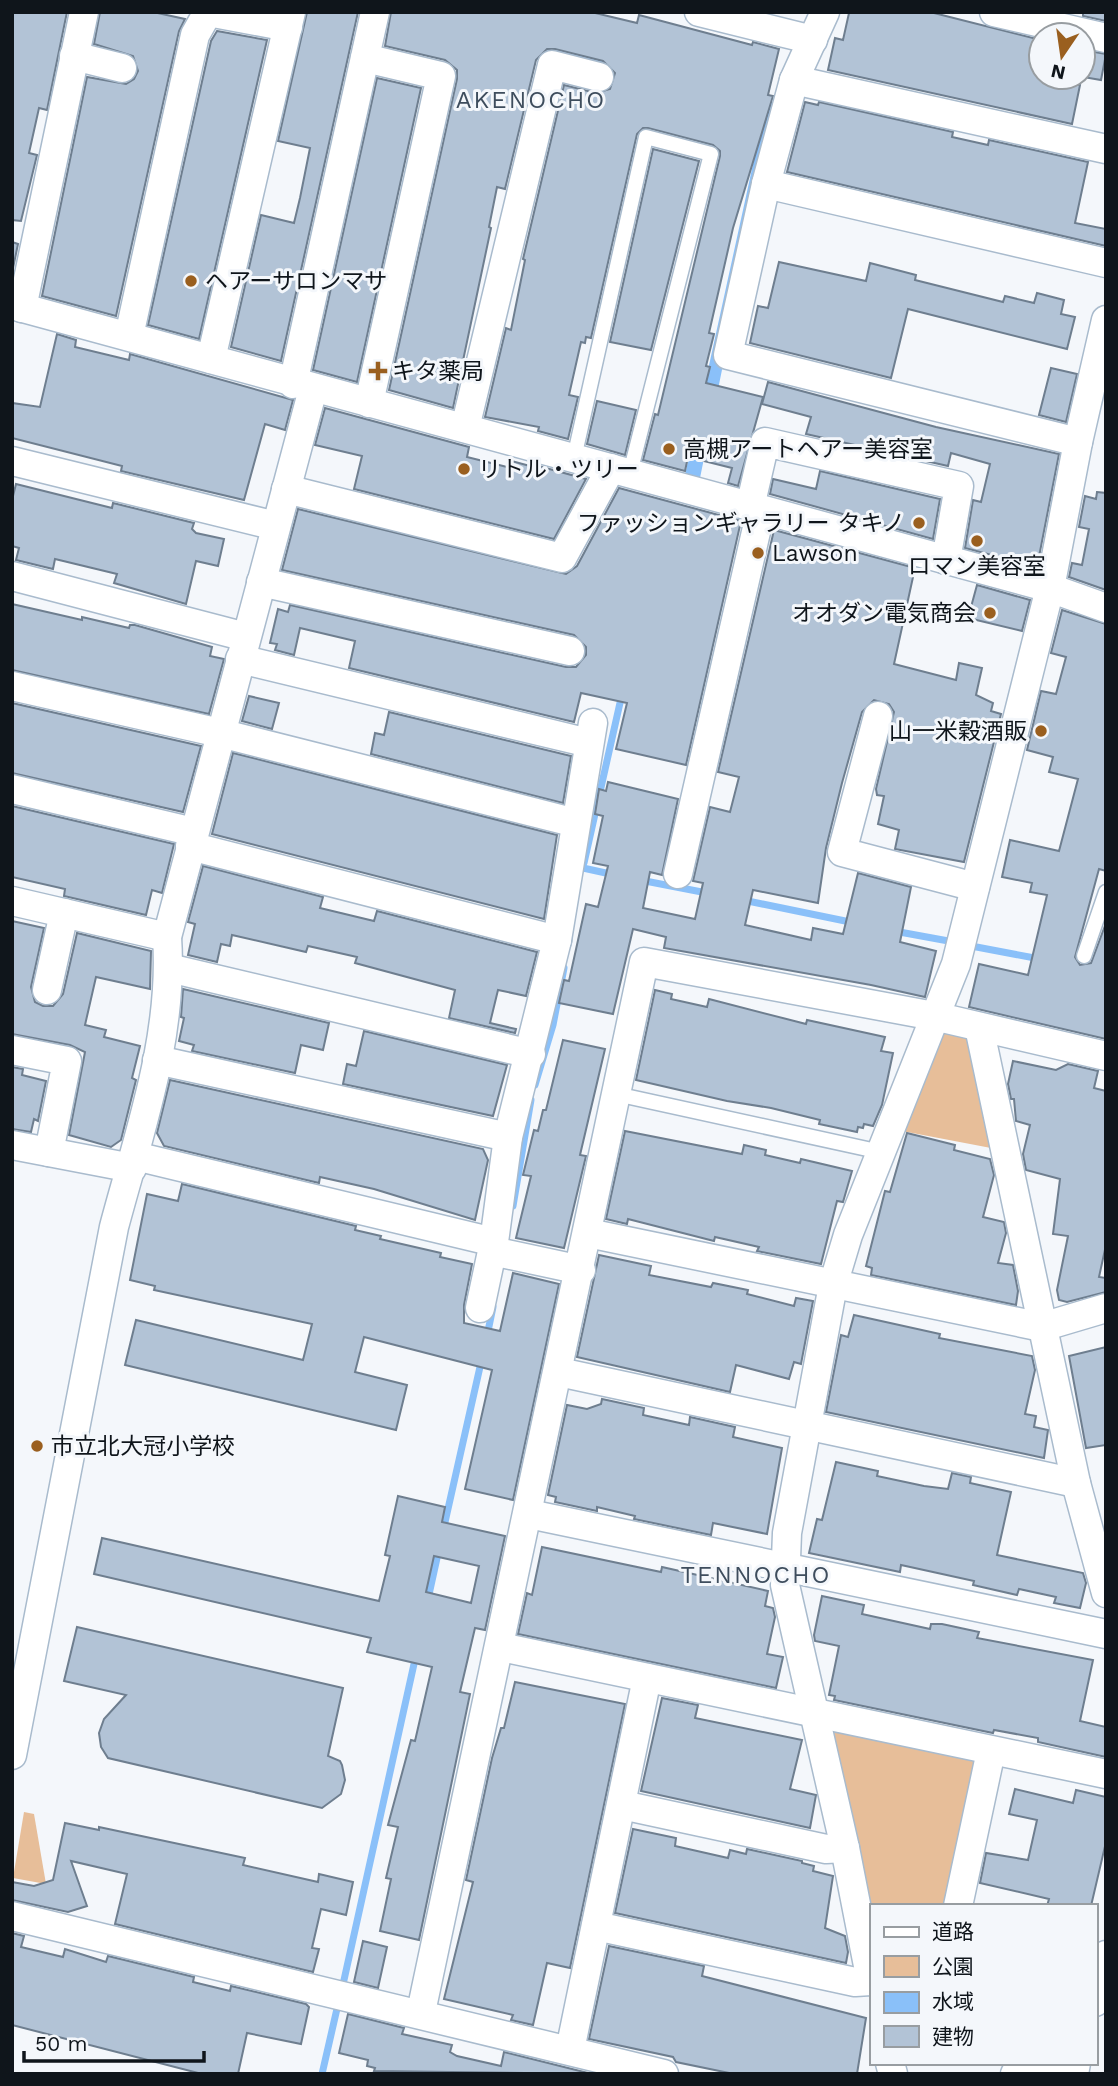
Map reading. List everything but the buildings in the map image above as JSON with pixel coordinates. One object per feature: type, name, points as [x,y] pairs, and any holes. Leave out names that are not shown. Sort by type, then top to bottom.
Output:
[{"type":"street","points":[[83,12],[17,307],[1050,588],[1106,608]]},
{"type":"street","points":[[129,337],[195,35],[208,12],[289,20],[211,359]]},
{"type":"street","points":[[12,1755],[114,1227],[134,1162],[157,1060],[169,968],[167,937],[286,489],[303,386],[375,12]]},
{"type":"street","points":[[699,12],[813,40]]},
{"type":"street","points":[[825,12],[793,80],[766,184],[728,355],[1078,442]]},
{"type":"street","points":[[994,12],[1039,17],[1106,38]]},
{"type":"street","points":[[74,56],[122,68]]},
{"type":"street","points":[[365,58],[441,76],[369,403]]},
{"type":"street","points":[[465,428],[552,65],[599,77]]},
{"type":"street","points":[[793,80],[1106,149]]},
{"type":"street","points":[[766,184],[1106,263]]},
{"type":"street","points":[[596,1926],[855,1982],[870,1969],[785,1585],[787,1533],[833,1285],[848,1235],[956,964],[1050,588],[1078,442],[1104,338]]},
{"type":"street","points":[[678,874],[755,508],[765,442],[959,486],[946,560]]},
{"type":"street","points":[[12,461],[276,526]]},
{"type":"street","points":[[286,489],[562,558],[620,471]]},
{"type":"street","points":[[12,576],[243,648],[591,733],[557,940],[531,1054],[508,1137],[493,1246],[480,1308]]},
{"type":"street","points":[[261,582],[570,651]]},
{"type":"street","points":[[12,686],[220,733],[576,823]]},
{"type":"street","points":[[878,716],[842,852],[975,887]]},
{"type":"street","points":[[12,789],[557,940]]},
{"type":"street","points":[[12,901],[167,937]]},
{"type":"street","points":[[47,990],[64,914]]},
{"type":"street","points":[[421,2012],[501,1647],[644,962],[934,1016],[1106,1056]]},
{"type":"street","points":[[169,968],[531,1054]]},
{"type":"street","points":[[979,1027],[1076,1483],[1106,1593]]},
{"type":"street","points":[[12,1050],[67,1061],[48,1152]]},
{"type":"street","points":[[157,1060],[508,1137]]},
{"type":"street","points":[[12,1145],[134,1162],[493,1246],[581,1270]]},
{"type":"street","points":[[588,1233],[1042,1327],[1106,1308]]},
{"type":"street","points":[[559,1372],[1076,1483]]},
{"type":"street","points":[[529,1514],[1106,1634]]},
{"type":"street","points":[[501,1647],[1106,1774]]},
{"type":"street","points":[[570,2050],[647,1678]]},
{"type":"street","points":[[958,1904],[991,1751]]},
{"type":"street","points":[[622,1805],[827,1849],[845,1848]]},
{"type":"street","points":[[12,1916],[421,2012],[664,2074]]},
{"type":"street","points":[[1097,1993],[1106,1955]]},
{"type":"street","points":[[1014,2074],[1067,2066]]},
{"type":"lane","points":[[574,458],[646,137],[710,154],[620,471]]},
{"type":"lane","points":[[1084,956],[1106,892]]},
{"type":"lane","points":[[616,1094],[881,1152]]},
{"type":"green space","points":[[947,1029],[961,1032],[968,1041],[991,1148],[902,1131],[938,1034]]},
{"type":"green space","points":[[836,1724],[975,1754],[981,1764],[949,1904],[870,1905],[830,1731]]},
{"type":"green space","points":[[24,1812],[34,1814],[46,1884],[13,1878]]},
{"type":"water","points":[[464,28],[638,64],[776,104],[700,478],[685,475],[764,114],[695,91]]},
{"type":"waterway","points":[[584,863],[622,694]]},
{"type":"waterway","points":[[583,868],[615,875]]},
{"type":"waterway","points":[[640,880],[707,893]]},
{"type":"waterway","points":[[743,900],[855,923]]},
{"type":"waterway","points":[[894,931],[954,942]]},
{"type":"waterway","points":[[966,945],[1040,959]]},
{"type":"waterway","points":[[535,1085],[553,1025],[564,968]]},
{"type":"waterway","points":[[513,1206],[531,1100]]},
{"type":"waterway","points":[[487,1336],[493,1307]]},
{"type":"waterway","points":[[443,1531],[482,1358]]},
{"type":"waterway","points":[[428,1599],[439,1549]]},
{"type":"waterway","points":[[342,1989],[416,1655]]},
{"type":"waterway","points":[[322,2074],[339,2000]]},
{"type":"place","name":"ヘアーサロンマサ","points":[[191,281]]},
{"type":"place","name":"キタ薬局","points":[[378,371]]},
{"type":"place","name":"高槻アートヘアー美容室","points":[[669,449]]},
{"type":"place","name":"リトル・ツリー","points":[[464,469]]},
{"type":"place","name":"ファッションギャラリー タキノ","points":[[919,523]]},
{"type":"place","name":"ロマン美容室","points":[[977,541]]},
{"type":"place","name":"Lawson","points":[[758,553]]},
{"type":"place","name":"オオダン電気商会","points":[[990,613]]},
{"type":"place","name":"山一米穀酒販","points":[[1041,731]]},
{"type":"place","name":"市立北大冠小学校","points":[[37,1446]]},
{"type":"district","name":"AKENOCHO","points":[[531,100]]},
{"type":"district","name":"TENNOCHO","points":[[756,1575]]}]
